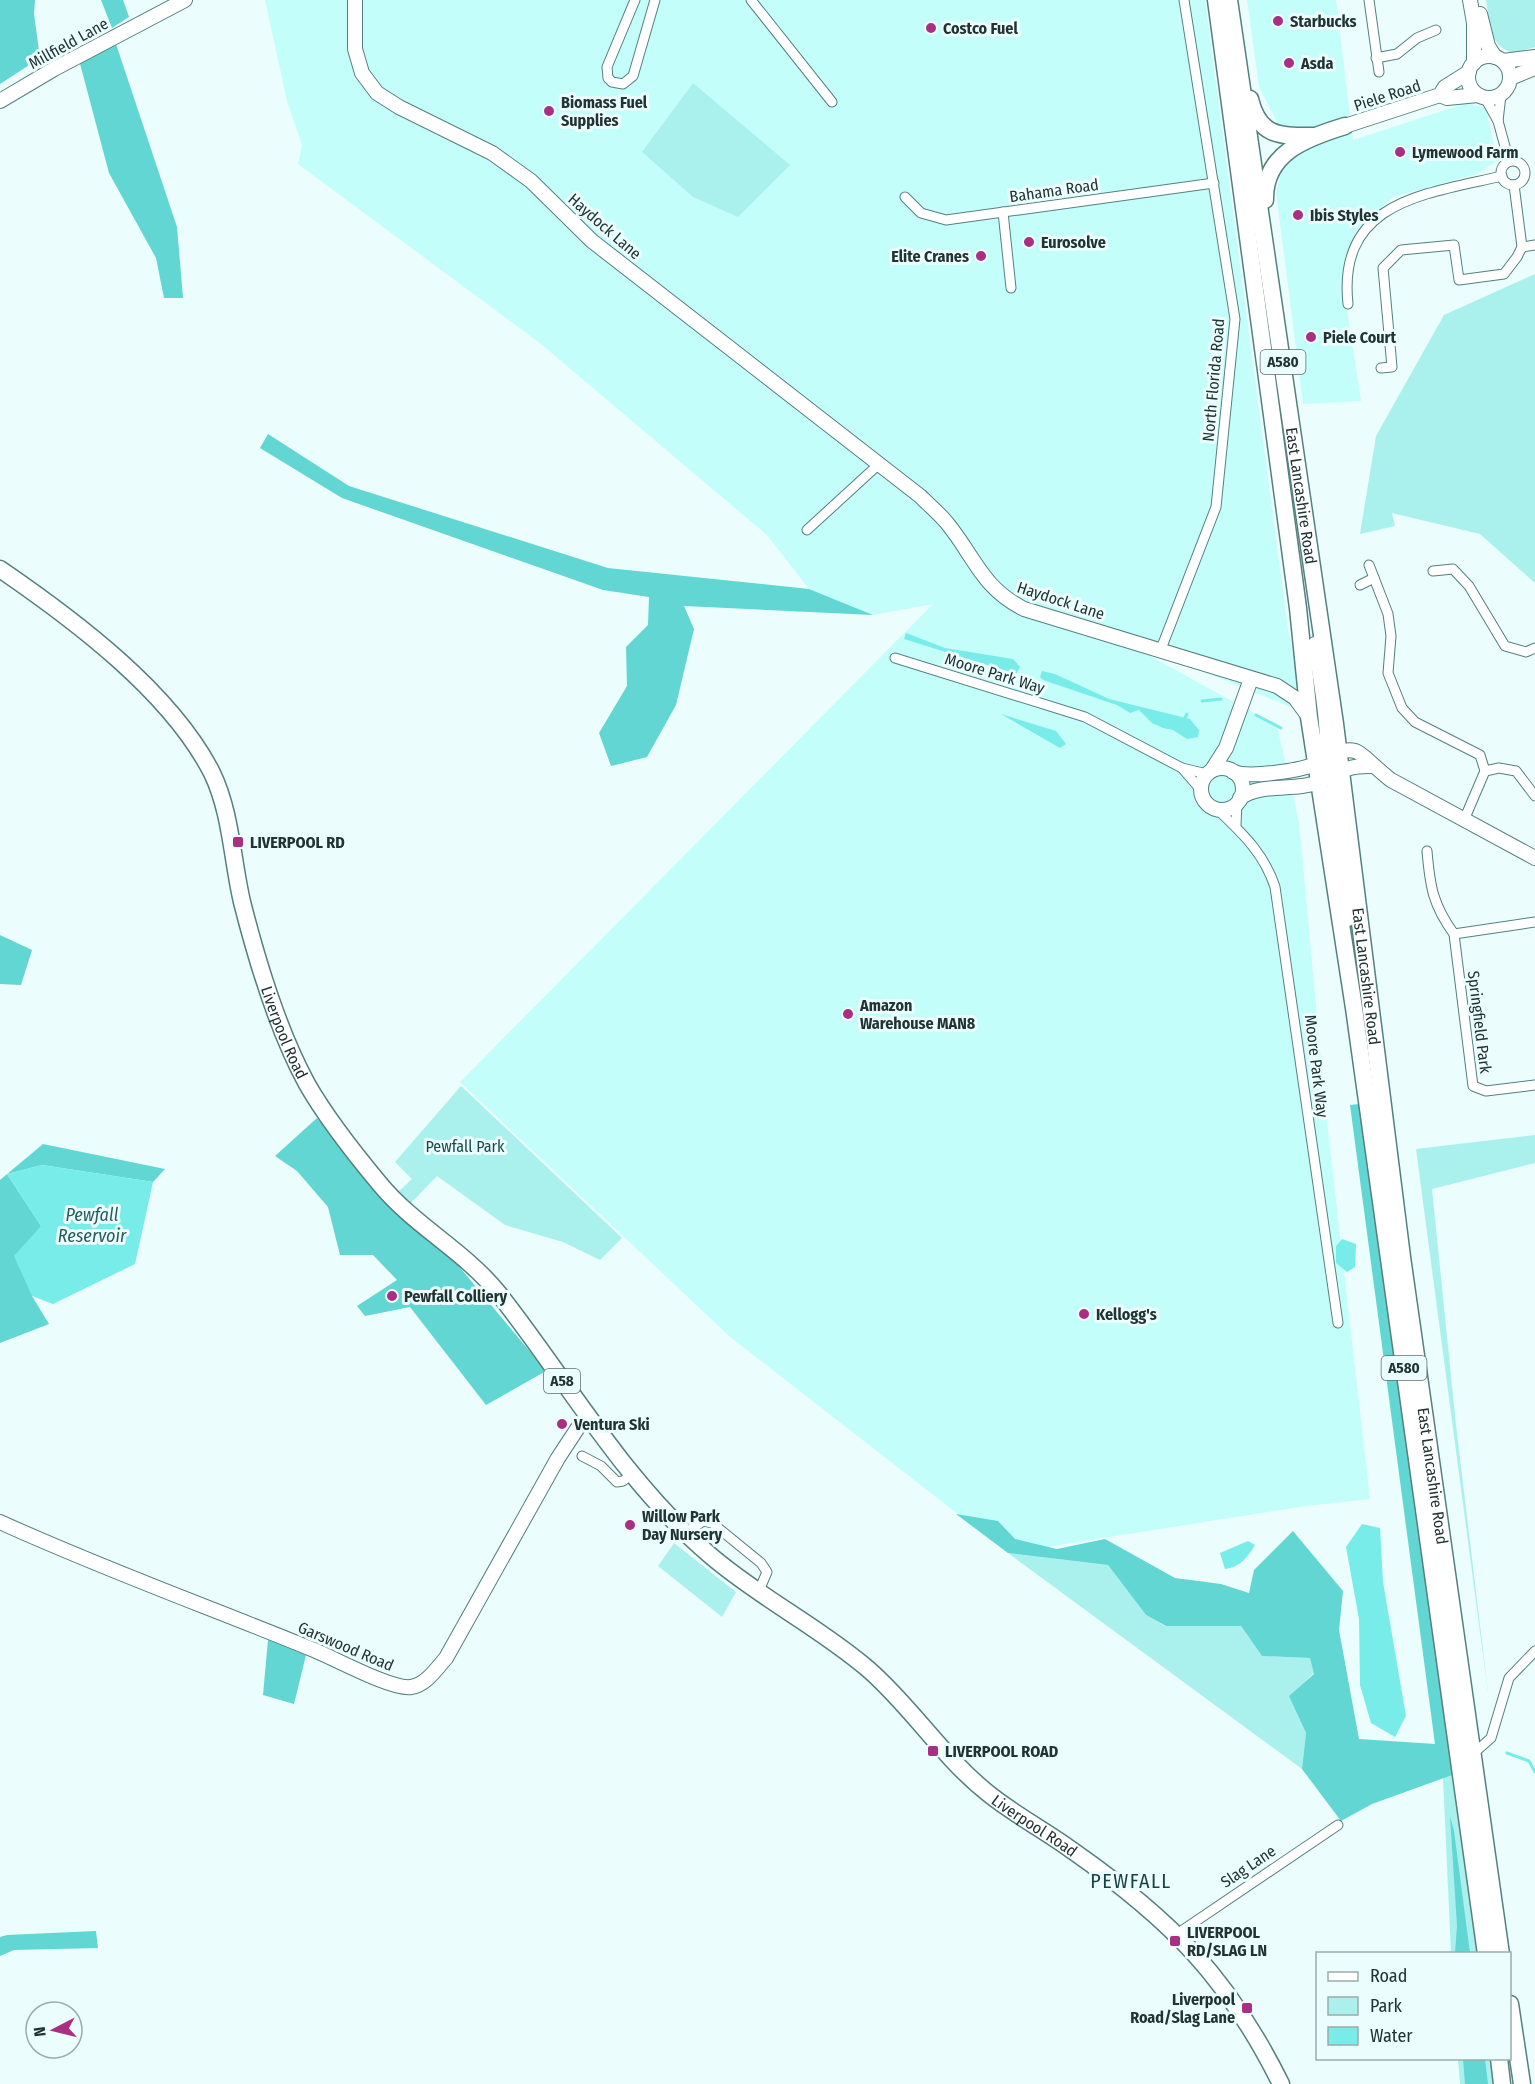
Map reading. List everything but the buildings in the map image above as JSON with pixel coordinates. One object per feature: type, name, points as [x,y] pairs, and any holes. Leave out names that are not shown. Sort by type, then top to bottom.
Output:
[{"type":"highway","name":"East Lancashire Road","points":[[1216,0],[1305,670],[1309,717],[1328,758],[1337,771],[1471,1761],[1486,1952]]},
{"type":"highway","name":"East Lancashire Road","points":[[1230,6],[1309,542],[1328,758],[1318,782],[1502,1952]]},
{"type":"highway","points":[[1230,6],[1253,111],[1267,129],[1281,137],[1313,136]]},
{"type":"highway","points":[[1266,243],[1265,191],[1269,173],[1276,161],[1288,150],[1313,136],[1345,126]]},
{"type":"highway","name":"Liverpool Road","points":[[0,569],[58,609],[114,656],[150,691],[196,747],[218,788],[249,926],[287,1038],[309,1087],[381,1186],[414,1218],[467,1261],[498,1293],[588,1418],[632,1474],[686,1533],[758,1593],[865,1667],[975,1783],[1090,1863],[1177,1934],[1201,1959],[1235,2002],[1281,2084]]},
{"type":"highway","points":[[1511,2016],[1522,2084]]},
{"type":"highway","points":[[1499,2060],[1502,2084]]},
{"type":"street","name":"Millfield Lane","points":[[0,101],[54,69],[185,0]]},
{"type":"street","name":"Haydock Lane","points":[[355,0],[355,49],[362,73],[376,93],[399,107],[492,153],[531,181],[592,241],[920,496],[946,522],[989,585],[1005,599],[1024,609],[1276,686],[1295,698],[1309,717]]},
{"type":"street","points":[[635,0],[607,67],[608,78],[617,84],[623,84],[633,76],[655,0]]},
{"type":"street","points":[[751,0],[832,102]]},
{"type":"street","name":"North Florida Road","points":[[1161,649],[1216,507],[1236,319],[1184,0]]},
{"type":"street","points":[[1369,0],[1379,72]]},
{"type":"street","points":[[1470,0],[1474,23],[1469,84],[1498,121],[1509,161]]},
{"type":"street","points":[[1476,0],[1488,46],[1510,78],[1508,88],[1501,95],[1498,121]]},
{"type":"street","points":[[1376,58],[1397,54],[1417,38],[1436,30]]},
{"type":"street","points":[[1471,67],[1484,57],[1499,59],[1535,57]]},
{"type":"street","name":"Piele Road","points":[[1345,126],[1440,94],[1471,67]]},
{"type":"street","points":[[1510,78],[1535,68]]},
{"type":"street","name":"Piele Road","points":[[1440,94],[1448,98],[1481,97]]},
{"type":"street","points":[[1481,97],[1501,95]]},
{"type":"street","points":[[1509,161],[1520,162],[1530,171],[1514,185]]},
{"type":"street","points":[[1509,161],[1502,169],[1502,176],[1508,183],[1514,185]]},
{"type":"street","points":[[1348,304],[1348,266],[1361,236],[1378,215],[1405,200],[1502,176]]},
{"type":"street","name":"Bahama Road","points":[[905,197],[921,213],[946,220],[1215,183]]},
{"type":"street","points":[[1381,368],[1392,367],[1383,268],[1391,257],[1401,250],[1454,245],[1459,280],[1504,274],[1522,247],[1514,185]]},
{"type":"street","points":[[1003,212],[1011,288]]},
{"type":"street","points":[[1522,247],[1535,245]]},
{"type":"street","points":[[807,530],[879,464]]},
{"type":"street","points":[[1369,565],[1390,626],[1388,673],[1402,708],[1414,722],[1480,755],[1485,771],[1464,820]]},
{"type":"street","points":[[1433,571],[1453,569],[1469,586],[1506,646],[1526,652],[1535,648]]},
{"type":"street","points":[[1359,585],[1374,578]]},
{"type":"street","name":"Moore Park Way","points":[[895,658],[1085,717],[1182,768],[1210,772]]},
{"type":"street","points":[[1276,686],[1294,684],[1305,670]]},
{"type":"street","points":[[1251,679],[1226,748],[1201,790],[1204,800],[1216,809],[1228,809],[1254,791],[1318,782],[1337,771],[1358,765],[1372,766]]},
{"type":"street","points":[[1226,748],[1231,770],[1241,781],[1236,825]]},
{"type":"street","points":[[1210,772],[1231,770],[1252,774],[1328,758],[1354,750],[1365,756],[1372,766],[1464,820],[1535,858]]},
{"type":"street","name":"Moore Park Way","points":[[1182,768],[1201,790]]},
{"type":"street","points":[[1485,771],[1499,768],[1516,771],[1535,796]]},
{"type":"street","points":[[1337,771],[1336,826],[1350,933],[1346,953]]},
{"type":"street","name":"Moore Park Way","points":[[1216,809],[1236,825],[1265,862],[1275,887],[1338,1323]]},
{"type":"street","name":"Springfield Park","points":[[1426,851],[1430,890],[1440,915],[1454,934],[1473,1086],[1486,1091],[1535,1085]]},
{"type":"street","points":[[1454,934],[1535,922]]},
{"type":"street","name":"Garswood Road","points":[[0,1522],[76,1557],[309,1648],[392,1684],[412,1687],[428,1678],[446,1658],[558,1458],[581,1423],[588,1418]]},
{"type":"street","points":[[584,1470],[585,1458],[602,1466],[619,1482],[632,1474]]},
{"type":"street","points":[[686,1533],[703,1521],[712,1523],[761,1563],[766,1572],[758,1593]]},
{"type":"street","points":[[1471,1761],[1491,1738],[1509,1678],[1535,1651]]},
{"type":"street","name":"Slag Lane","points":[[1177,1934],[1338,1825]]},
{"type":"shaded area","points":[[0,0],[35,0],[34,14],[40,58],[0,84]]},
{"type":"shaded area","points":[[101,0],[123,0],[129,17],[112,28]]},
{"type":"shaded area","points":[[265,0],[1205,0],[1288,630],[1308,714],[1180,662],[1143,652],[1277,726],[1299,822],[1326,1113],[1370,1499],[1306,1506],[1008,1553],[729,1336],[460,1082],[933,604],[873,615],[809,589],[768,536],[541,344],[298,164],[302,145],[287,101]]},
{"type":"shaded area","points":[[1247,0],[1336,0],[1353,140],[1467,103],[1486,108],[1497,161],[1477,174],[1393,197],[1355,232],[1343,282],[1361,401],[1303,404],[1276,192],[1283,166],[1277,122],[1259,87]]},
{"type":"shaded area","points":[[114,38],[177,227],[183,298],[164,298],[156,258],[109,173],[78,56]]},
{"type":"shaded area","points":[[268,434],[349,486],[608,568],[809,589],[873,615],[684,606],[694,629],[676,705],[647,757],[611,766],[599,733],[627,686],[626,647],[648,625],[649,597],[603,590],[342,498],[260,448]]},
{"type":"shaded area","points":[[0,935],[32,950],[21,985],[0,984]]},
{"type":"shaded area","points":[[1359,1104],[1455,1774],[1372,1804],[1341,1821],[1302,1769],[1306,1733],[1289,1696],[1314,1674],[1310,1658],[1262,1656],[1241,1626],[1166,1626],[1146,1615],[1108,1565],[1008,1553],[956,1514],[998,1521],[1015,1539],[1057,1549],[1105,1539],[1175,1578],[1221,1584],[1249,1593],[1254,1570],[1293,1531],[1343,1591],[1339,1630],[1359,1739],[1435,1744],[1350,1105]]},
{"type":"shaded area","points":[[317,1118],[392,1208],[447,1252],[546,1371],[486,1405],[410,1307],[365,1316],[357,1306],[397,1280],[373,1255],[340,1255],[328,1207],[297,1171],[275,1156]]},
{"type":"shaded area","points":[[43,1144],[165,1169],[153,1182],[42,1165],[7,1174]]},
{"type":"shaded area","points":[[7,1174],[41,1226],[32,1296],[49,1324],[0,1343],[0,1180]]},
{"type":"shaded area","points":[[268,1640],[306,1655],[294,1704],[263,1695]]},
{"type":"shaded area","points":[[1450,1816],[1470,1952],[1455,1952],[1457,1926]]},
{"type":"shaded area","points":[[96,1931],[98,1948],[14,1950],[0,1956],[0,1937],[7,1935]]},
{"type":"shaded area","points":[[1463,2060],[1485,2060],[1488,2084],[1465,2084]]},
{"type":"green space","points":[[1486,0],[1535,0],[1535,47],[1514,53],[1499,45],[1492,32]]},
{"type":"green space","points":[[693,83],[790,165],[738,217],[693,197],[642,152]]},
{"type":"green space","points":[[1535,274],[1535,583],[1480,534],[1392,513],[1395,526],[1360,534],[1376,436],[1444,315]]},
{"type":"green space","name":"Pewfall Park","points":[[461,1086],[622,1238],[600,1260],[563,1242],[505,1225],[437,1176],[410,1204],[398,1192],[412,1179],[395,1162]]},
{"type":"green space","points":[[1535,1135],[1535,1163],[1432,1189],[1456,1425],[1489,1700],[1416,1149]]},
{"type":"green space","points":[[674,1543],[736,1592],[722,1617],[658,1566]]},
{"type":"green space","points":[[1008,1553],[1108,1565],[1146,1615],[1165,1626],[1241,1626],[1262,1656],[1310,1658],[1314,1673],[1290,1696],[1306,1733],[1302,1769]]},
{"type":"green space","points":[[1455,1774],[1478,1952],[1451,1952],[1443,1778]]},
{"type":"green space","points":[[1458,2060],[1492,2060],[1496,2084],[1460,2084]]},
{"type":"water","points":[[906,633],[945,648],[1013,659],[1020,667],[1017,673],[1013,673],[904,639]]},
{"type":"water","points":[[1042,671],[1055,674],[1109,699],[1190,719],[1199,730],[1198,737],[1187,739],[1173,730],[1152,723],[1139,710],[1130,713],[1117,705],[1043,680],[1040,677]]},
{"type":"water","points":[[1001,714],[1056,731],[1066,744],[1060,748]]},
{"type":"water","name":"Pewfall Reservoir","points":[[42,1165],[153,1182],[135,1264],[53,1304],[32,1296],[14,1256],[41,1226],[7,1174]]},
{"type":"water","points":[[1342,1239],[1356,1244],[1355,1267],[1347,1272],[1336,1263],[1336,1246]]},
{"type":"water","points":[[1362,1524],[1380,1528],[1383,1582],[1406,1716],[1395,1737],[1371,1723],[1360,1685],[1359,1619],[1346,1547]]},
{"type":"water","points":[[1248,1541],[1255,1545],[1246,1558],[1239,1564],[1225,1569],[1220,1553]]},
{"type":"waterway","points":[[1202,701],[1221,699]]},
{"type":"waterway","points":[[1185,718],[1187,714]]},
{"type":"waterway","points":[[1256,715],[1281,728]]},
{"type":"waterway","points":[[1507,1753],[1529,1761],[1535,1772]]},
{"type":"place","name":"Starbucks","points":[[1278,21]]},
{"type":"place","name":"Costco Fuel","points":[[931,28]]},
{"type":"place","name":"Asda","points":[[1289,63]]},
{"type":"place","name":"Biomass Fuel Supplies","points":[[549,111]]},
{"type":"place","name":"Lymewood Farm","points":[[1400,152]]},
{"type":"place","name":"Ibis Styles","points":[[1298,215]]},
{"type":"place","name":"Eurosolve","points":[[1029,242]]},
{"type":"place","name":"Elite Cranes","points":[[981,256]]},
{"type":"place","name":"Piele Court","points":[[1311,337]]},
{"type":"place","name":"LIVERPOOL RD","points":[[238,842]]},
{"type":"place","name":"Amazon Warehouse MAN8","points":[[848,1014]]},
{"type":"place","name":"Pewfall Colliery","points":[[392,1296]]},
{"type":"place","name":"Kellogg's","points":[[1084,1314]]},
{"type":"place","name":"Ventura Ski","points":[[562,1424]]},
{"type":"place","name":"Willow Park Day Nursery","points":[[630,1525]]},
{"type":"place","name":"LIVERPOOL ROAD","points":[[933,1751]]},
{"type":"place","name":"LIVERPOOL RD/SLAG LN","points":[[1175,1941]]},
{"type":"place","name":"Liverpool Road/Slag Lane","points":[[1247,2008]]},
{"type":"district","name":"PEWFALL","points":[[1131,1881]]}]
